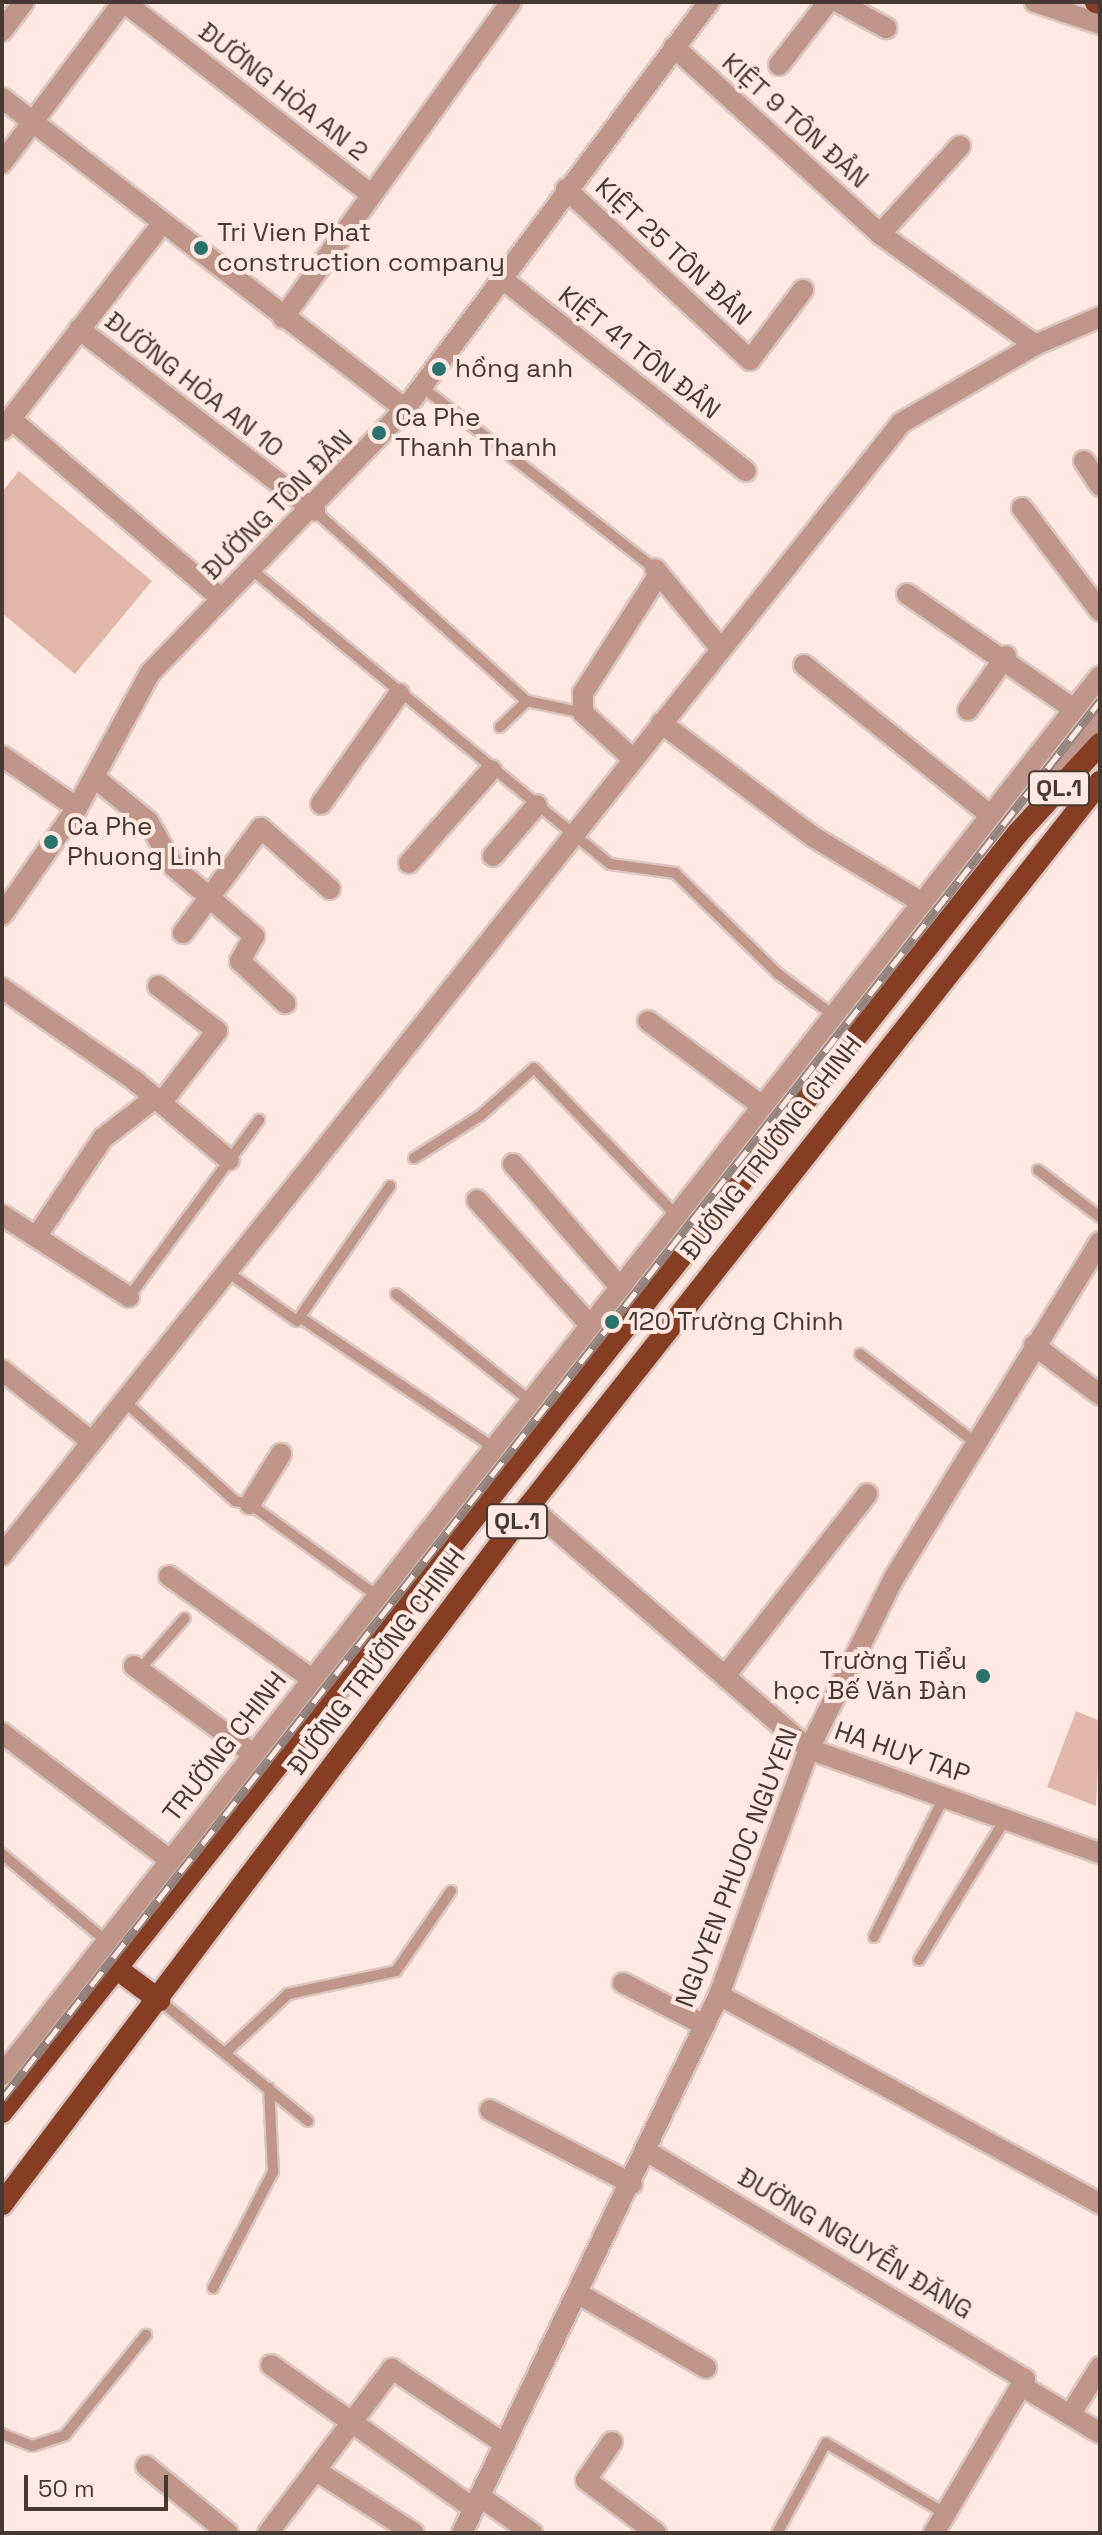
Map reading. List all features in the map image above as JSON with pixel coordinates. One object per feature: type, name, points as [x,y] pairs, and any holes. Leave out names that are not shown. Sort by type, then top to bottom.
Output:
[{"type":"highway","name":"ĐƯỜNG TRƯỜNG CHINH","points":[[2,2112],[1018,833],[1100,744]]},
{"type":"highway","name":"ĐƯỜNG TRƯỜNG CHINH","points":[[2,2204],[529,1506],[1043,846],[1100,782]]},
{"type":"highway","points":[[116,1968],[159,2000]]},
{"type":"street","points":[[2,31],[24,2]]},
{"type":"street","points":[[2,163],[17,110],[124,2]]},
{"type":"street","name":"ĐƯỜNG HÒA AN 2","points":[[124,2],[371,194]]},
{"type":"street","points":[[283,318],[511,2]]},
{"type":"street","name":"ĐƯỜNG TÔN ĐẢN","points":[[2,915],[77,808],[150,673],[315,511],[405,409],[500,277],[709,2]]},
{"type":"street","points":[[779,65],[828,2]]},
{"type":"street","points":[[838,2],[886,28]]},
{"type":"street","points":[[1035,2],[1100,24]]},
{"type":"street","name":"KIỆT 9 TÔN ĐẢN","points":[[674,47],[880,234],[1035,345]]},
{"type":"street","points":[[17,110],[160,226],[405,409]]},
{"type":"street","points":[[880,234],[960,146]]},
{"type":"street","name":"KIỆT 25 TÔN ĐẢN","points":[[566,189],[750,360],[803,290]]},
{"type":"street","points":[[160,226],[6,424],[222,599]]},
{"type":"street","name":"KIỆT 41 TÔN ĐẢN","points":[[500,277],[746,471]]},
{"type":"street","points":[[2,1555],[901,423],[1035,345],[1100,317]]},
{"type":"street","name":"ĐƯỜNG HÒA AN 10","points":[[79,329],[315,511]]},
{"type":"street","points":[[1084,461],[1100,486]]},
{"type":"street","points":[[1022,508],[1100,611]]},
{"type":"street","points":[[633,759],[583,713],[583,693],[657,571],[721,649]]},
{"type":"street","points":[[907,594],[1006,656],[1074,709]]},
{"type":"street","points":[[968,710],[1006,656]]},
{"type":"street","points":[[804,665],[990,815]]},
{"type":"street","name":"ĐƯỜNG TRƯỜNG CHINH","points":[[492,1449],[1100,676]]},
{"type":"street","points":[[321,804],[399,694]]},
{"type":"street","points":[[1018,833],[1100,720]]},
{"type":"street","points":[[661,723],[812,836],[921,902]]},
{"type":"street","points":[[2,756],[77,808]]},
{"type":"street","points":[[409,863],[491,770]]},
{"type":"street","points":[[95,778],[148,821],[174,867],[211,894],[254,936],[240,961],[285,1003]]},
{"type":"street","points":[[1043,846],[1100,798]]},
{"type":"street","points":[[493,856],[537,805]]},
{"type":"street","points":[[183,933],[261,828],[330,889]]},
{"type":"street","points":[[36,1237],[103,1138],[158,1100],[217,1031],[158,986]]},
{"type":"street","points":[[2,988],[158,1100],[229,1160]]},
{"type":"street","points":[[648,1021],[762,1106]]},
{"type":"street","points":[[513,1164],[620,1287]]},
{"type":"street","points":[[477,1200],[590,1325]]},
{"type":"street","points":[[2,1215],[129,1297]]},
{"type":"street","name":"NGUYEN PHUOC NGUYEN","points":[[462,2533],[648,2152],[719,1995],[809,1749],[894,1578],[1034,1345],[1100,1242]]},
{"type":"street","points":[[1034,1345],[1100,1395]]},
{"type":"street","points":[[2,1370],[91,1441]]},
{"type":"street","name":"TRƯỜNG CHINH","points":[[2,2075],[492,1449]]},
{"type":"street","points":[[250,1504],[281,1454]]},
{"type":"street","points":[[725,1676],[867,1494]]},
{"type":"street","name":"HA HUY TAP","points":[[529,1506],[809,1749],[945,1795],[1100,1853]]},
{"type":"street","points":[[169,1576],[312,1679]]},
{"type":"street","points":[[137,1668],[253,1754]]},
{"type":"street","points":[[2,1733],[170,1860]]},
{"type":"street","points":[[623,1983],[704,2025]]},
{"type":"street","points":[[719,1995],[1100,2204]]},
{"type":"street","points":[[490,2110],[632,2184]]},
{"type":"street","name":"ĐƯỜNG NGUYỄN ĐĂNG","points":[[648,2152],[1019,2371],[1025,2388],[1100,2433]]},
{"type":"street","points":[[579,2294],[706,2368]]},
{"type":"street","points":[[271,2365],[351,2423],[476,2502],[532,2533]]},
{"type":"street","points":[[1070,2415],[1100,2367]]},
{"type":"street","points":[[268,2533],[392,2369],[505,2444]]},
{"type":"street","points":[[934,2533],[1025,2388]]},
{"type":"street","points":[[612,2442],[586,2480],[643,2529]]},
{"type":"street","points":[[146,2466],[228,2533]]},
{"type":"street","points":[[315,2470],[414,2533]]},
{"type":"lane","points":[[422,387],[657,571]]},
{"type":"lane","points":[[315,511],[527,701],[583,713]]},
{"type":"lane","points":[[252,570],[491,770],[577,830],[610,864],[675,873],[777,973],[833,1015]]},
{"type":"lane","points":[[500,727],[527,701]]},
{"type":"lane","points":[[414,1158],[480,1116],[534,1068],[676,1215]]},
{"type":"lane","points":[[129,1297],[259,1120]]},
{"type":"lane","points":[[1038,1170],[1100,1217]]},
{"type":"lane","points":[[226,1271],[290,1322],[301,1318],[390,1186]]},
{"type":"lane","points":[[396,1294],[529,1400]]},
{"type":"lane","points":[[301,1318],[492,1449]]},
{"type":"lane","points":[[860,1354],[976,1443]]},
{"type":"lane","points":[[123,1400],[235,1501],[250,1504],[377,1596]]},
{"type":"lane","points":[[137,1668],[185,1618]]},
{"type":"lane","points":[[874,1937],[945,1795]]},
{"type":"lane","points":[[919,1960],[1006,1818]]},
{"type":"lane","points":[[2,1854],[106,1941]]},
{"type":"lane","points":[[225,2053],[288,1994],[396,1971],[451,1891]]},
{"type":"lane","points":[[159,2000],[308,2121]]},
{"type":"lane","points":[[213,2288],[273,2172],[269,2088]]},
{"type":"lane","points":[[2,2434],[32,2446],[65,2435],[146,2335]]},
{"type":"lane","points":[[777,2533],[826,2443],[946,2514]]},
{"type":"shaded area","points":[[19,471],[152,581],[75,674],[2,613],[2,492]]},
{"type":"shaded area","points":[[1076,1711],[1100,1721],[1096,1806],[1047,1787]]},
{"type":"railway","points":[[2,2099],[1100,701]]},
{"type":"place","name":"Tri Vien Phat construction company","points":[[201,248]]},
{"type":"place","name":"hồng anh","points":[[439,369]]},
{"type":"place","name":"Ca Phe Thanh Thanh","points":[[379,433]]},
{"type":"place","name":"Ca Phe Phuong Linh","points":[[51,842]]},
{"type":"place","name":"120 Trường Chinh","points":[[612,1322]]},
{"type":"place","name":"Trường Tiểu học Bế Văn Đàn","points":[[983,1676]]}]
